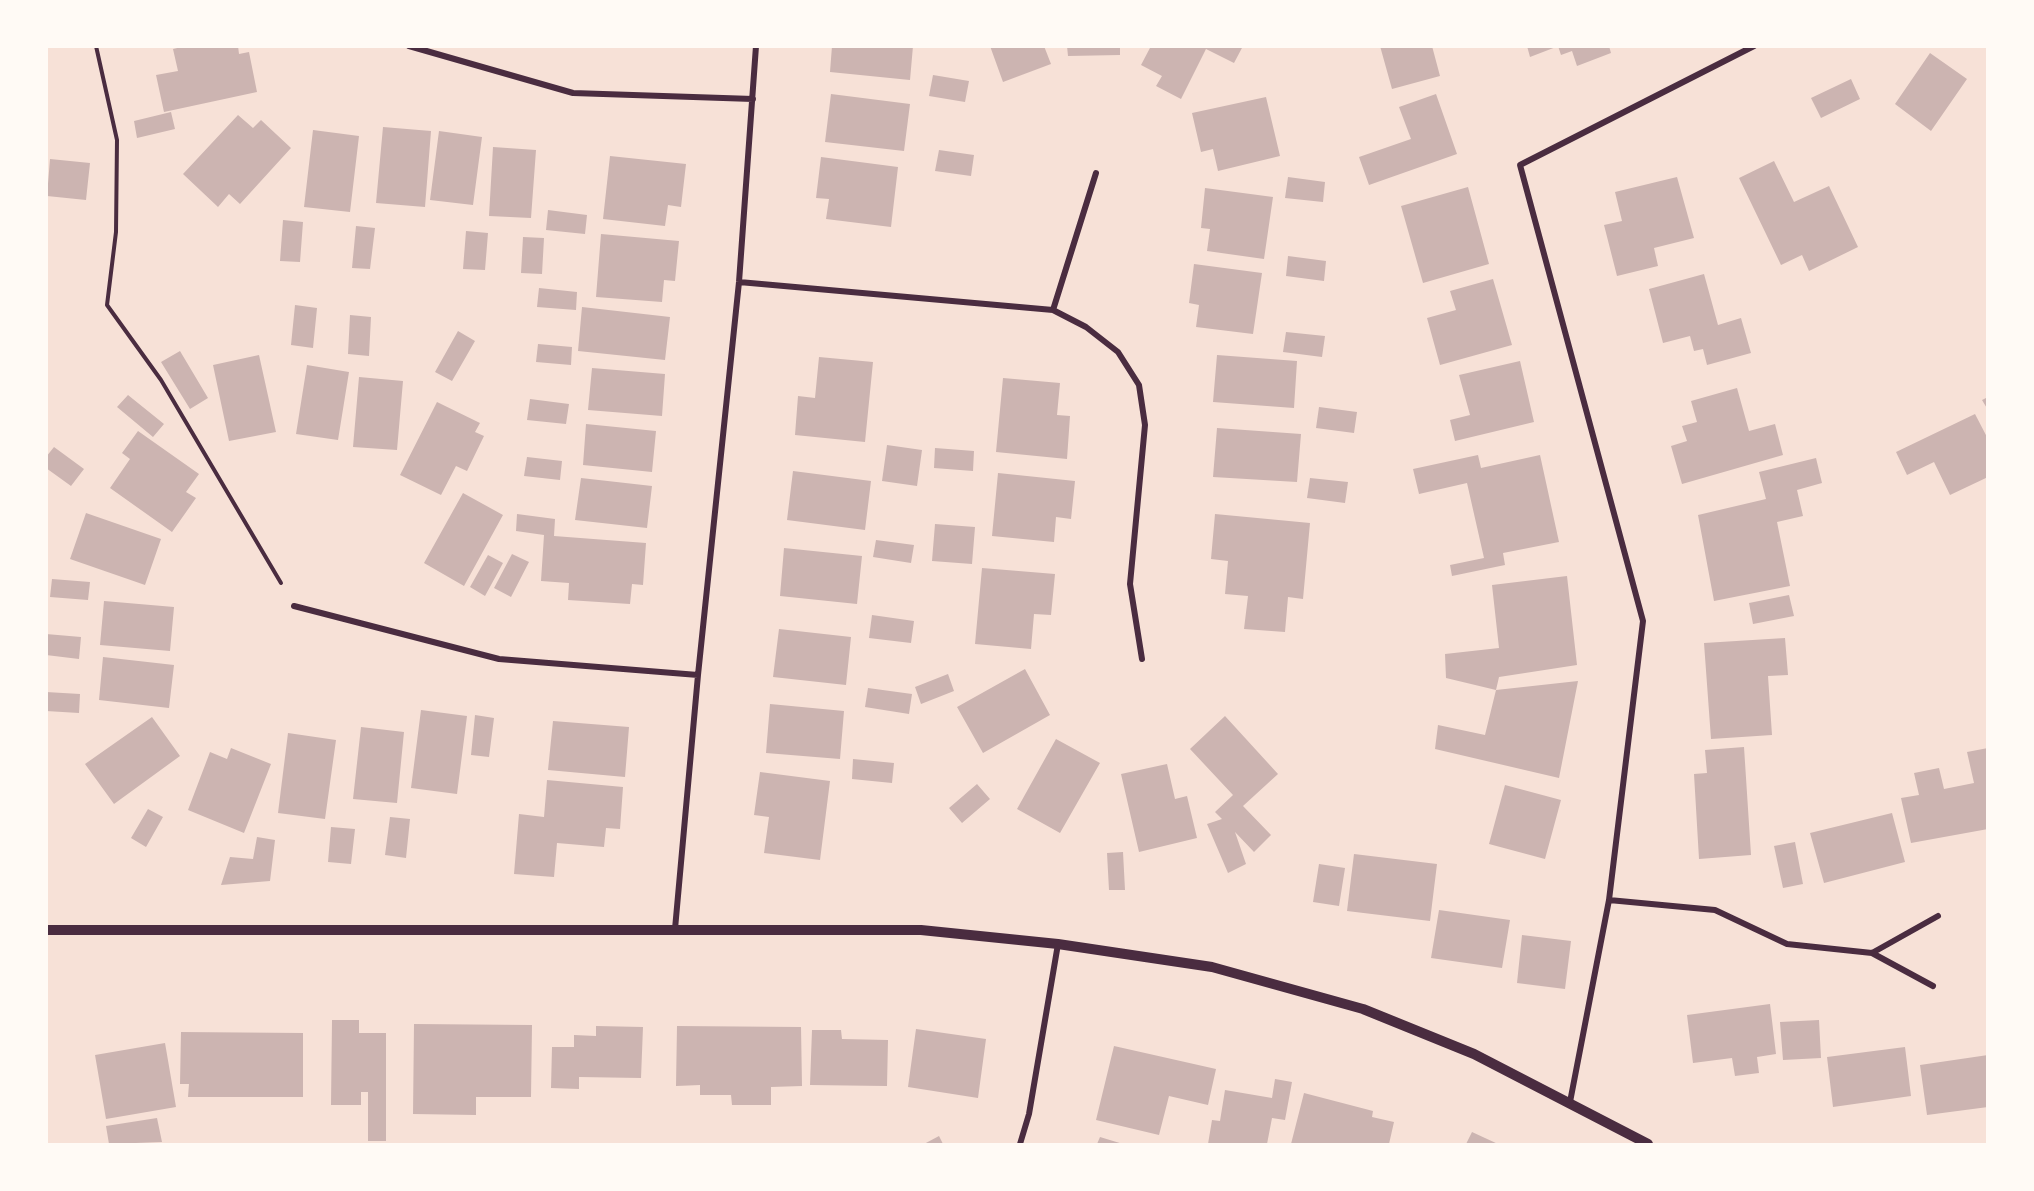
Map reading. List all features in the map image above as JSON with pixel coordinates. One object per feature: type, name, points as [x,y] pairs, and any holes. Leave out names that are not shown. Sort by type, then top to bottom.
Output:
[{"type":"street","points":[[409,46],[573,93],[753,99]]},
{"type":"street","points":[[675,929],[698,675],[739,282],[756,46]]},
{"type":"street","points":[[1570,1102],[1609,900],[1643,621],[1520,165],[1754,46]]},
{"type":"street","points":[[1053,310],[1096,173]]},
{"type":"street","points":[[739,282],[1053,310],[1086,327],[1118,352],[1139,385],[1146,425],[1130,584],[1142,659]]},
{"type":"street","points":[[294,606],[499,658],[698,675]]},
{"type":"street","points":[[1609,900],[1715,910],[1787,944],[1872,953],[1934,986]]},
{"type":"street","points":[[1872,953],[1938,916]]},
{"type":"street","points":[[46,930],[921,930],[1058,944],[1212,967],[1363,1009],[1474,1054],[1648,1144]]},
{"type":"street","points":[[1020,1144],[1029,1113],[1058,944]]},
{"type":"path","points":[[96,46],[117,140],[116,232],[107,305],[161,380],[294,606]]},
{"type":"building","points":[[186,46],[238,46],[239,54],[249,52],[257,92],[164,112],[156,75],[178,71],[173,49]]},
{"type":"building","points":[[832,46],[913,46],[910,80],[830,72]]},
{"type":"building","points":[[990,46],[1044,46],[1051,64],[1003,82]]},
{"type":"building","points":[[1067,46],[1120,46],[1120,55],[1068,56]]},
{"type":"building","points":[[1151,46],[1243,46],[1234,63],[1206,49],[1181,99],[1156,86],[1162,76],[1141,65]]},
{"type":"building","points":[[1380,46],[1432,46],[1440,76],[1392,89]]},
{"type":"building","points":[[1527,46],[1556,46],[1556,47],[1530,57]]},
{"type":"building","points":[[1558,46],[1609,46],[1611,53],[1577,66],[1572,51],[1561,55]]},
{"type":"building","points":[[1930,53],[1967,79],[1931,131],[1895,104]]},
{"type":"building","points":[[933,75],[969,81],[965,102],[929,96]]},
{"type":"building","points":[[1851,79],[1860,99],[1821,118],[1811,98]]},
{"type":"building","points":[[831,94],[910,104],[904,151],[825,142]]},
{"type":"building","points":[[1436,94],[1457,154],[1369,185],[1359,157],[1411,139],[1399,107]]},
{"type":"building","points":[[1266,97],[1280,156],[1218,171],[1213,149],[1201,152],[1192,113]]},
{"type":"building","points":[[171,112],[175,129],[137,138],[134,121]]},
{"type":"building","points":[[238,115],[253,128],[261,120],[291,148],[240,204],[229,194],[218,207],[183,174]]},
{"type":"building","points":[[383,127],[431,131],[425,207],[376,203]]},
{"type":"building","points":[[313,130],[359,136],[350,212],[304,207]]},
{"type":"building","points":[[439,131],[482,137],[473,205],[430,200]]},
{"type":"building","points":[[493,147],[536,150],[531,218],[489,216]]},
{"type":"building","points":[[939,150],[974,155],[971,176],[935,171]]},
{"type":"building","points":[[610,156],[686,164],[681,207],[668,205],[665,226],[603,219]]},
{"type":"building","points":[[821,157],[898,167],[891,227],[826,219],[829,199],[816,198]]},
{"type":"building","points":[[50,159],[90,163],[86,200],[47,196]]},
{"type":"building","points":[[1774,161],[1794,202],[1829,186],[1858,247],[1809,271],[1802,255],[1781,265],[1739,178]]},
{"type":"building","points":[[1288,177],[1325,182],[1323,202],[1285,198]]},
{"type":"building","points":[[1677,177],[1694,238],[1654,248],[1658,266],[1617,276],[1604,225],[1622,221],[1615,192]]},
{"type":"building","points":[[1468,187],[1489,264],[1423,283],[1401,206]]},
{"type":"building","points":[[1205,188],[1273,197],[1264,259],[1207,251],[1210,229],[1201,228]]},
{"type":"building","points":[[548,210],[587,215],[585,234],[546,230]]},
{"type":"building","points":[[283,220],[303,222],[300,262],[280,261]]},
{"type":"building","points":[[356,226],[375,228],[370,269],[352,268]]},
{"type":"building","points":[[466,231],[488,233],[485,270],[463,269]]},
{"type":"building","points":[[601,234],[679,241],[675,281],[664,280],[662,302],[596,297]]},
{"type":"building","points":[[523,237],[544,238],[542,274],[521,273]]},
{"type":"building","points":[[1288,256],[1326,261],[1324,281],[1286,276]]},
{"type":"building","points":[[1194,264],[1262,273],[1253,334],[1196,327],[1199,305],[1189,303]]},
{"type":"building","points":[[1704,274],[1718,325],[1741,318],[1751,353],[1707,365],[1703,349],[1694,351],[1690,336],[1663,343],[1649,289]]},
{"type":"building","points":[[1493,279],[1512,345],[1440,365],[1427,318],[1456,310],[1450,291]]},
{"type":"building","points":[[539,288],[577,292],[576,310],[537,307]]},
{"type":"building","points":[[295,305],[317,308],[313,348],[291,345]]},
{"type":"building","points":[[582,307],[670,317],[665,360],[578,351]]},
{"type":"building","points":[[350,315],[371,317],[369,356],[348,354]]},
{"type":"building","points":[[458,331],[475,341],[452,381],[435,372]]},
{"type":"building","points":[[1286,332],[1325,336],[1322,357],[1283,352]]},
{"type":"building","points":[[538,344],[572,347],[571,365],[536,362]]},
{"type":"building","points":[[180,351],[208,398],[190,409],[161,362]]},
{"type":"building","points":[[259,355],[276,432],[229,441],[213,365]]},
{"type":"building","points":[[1217,355],[1297,361],[1294,408],[1213,402]]},
{"type":"building","points":[[819,357],[873,362],[865,442],[795,435],[798,396],[815,398]]},
{"type":"building","points":[[1520,361],[1534,422],[1455,441],[1450,420],[1470,415],[1459,375]]},
{"type":"building","points":[[307,365],[349,372],[338,440],[296,434]]},
{"type":"building","points":[[592,368],[665,374],[662,416],[588,410]]},
{"type":"building","points":[[359,377],[403,381],[397,450],[353,447]]},
{"type":"building","points":[[1003,378],[1060,383],[1057,415],[1070,416],[1067,459],[996,452]]},
{"type":"building","points":[[1737,388],[1749,431],[1775,424],[1783,455],[1682,484],[1671,446],[1687,441],[1682,426],[1697,422],[1691,401]]},
{"type":"building","points":[[128,395],[164,424],[153,437],[117,407]]},
{"type":"building","points":[[1988,397],[1988,410],[1982,400]]},
{"type":"building","points":[[530,399],[569,404],[566,424],[527,420]]},
{"type":"building","points":[[437,402],[480,423],[475,432],[484,436],[467,471],[456,466],[441,495],[400,475]]},
{"type":"building","points":[[1319,407],[1357,412],[1354,433],[1316,428]]},
{"type":"building","points":[[1975,414],[1988,439],[1988,477],[1950,495],[1934,462],[1907,475],[1896,452]]},
{"type":"building","points":[[586,424],[656,431],[652,472],[583,465]]},
{"type":"building","points":[[1217,428],[1301,434],[1297,482],[1213,477]]},
{"type":"building","points":[[138,431],[199,474],[186,492],[196,498],[172,532],[110,488],[130,459],[122,453]]},
{"type":"building","points":[[887,445],[922,450],[917,486],[882,481]]},
{"type":"building","points":[[54,447],[84,469],[71,486],[46,468],[46,457]]},
{"type":"building","points":[[935,448],[974,451],[973,471],[934,468]]},
{"type":"building","points":[[1478,455],[1481,468],[1540,455],[1559,542],[1503,553],[1505,565],[1452,576],[1450,565],[1484,558],[1467,483],[1419,494],[1413,469]]},
{"type":"building","points":[[527,457],[562,461],[560,480],[524,476]]},
{"type":"building","points":[[1816,458],[1822,483],[1797,490],[1803,516],[1777,522],[1790,586],[1714,601],[1698,515],[1766,499],[1759,472]]},
{"type":"building","points":[[793,471],[871,481],[865,530],[787,520]]},
{"type":"building","points":[[998,473],[1075,481],[1071,519],[1056,517],[1054,542],[992,536]]},
{"type":"building","points":[[581,478],[652,486],[647,528],[575,520]]},
{"type":"building","points":[[1310,478],[1348,482],[1345,503],[1307,498]]},
{"type":"building","points":[[463,493],[503,515],[464,586],[424,563]]},
{"type":"building","points":[[86,513],[161,539],[145,585],[70,559]]},
{"type":"building","points":[[517,514],[555,519],[554,536],[646,543],[643,585],[632,584],[630,604],[568,600],[569,583],[541,581],[544,535],[516,531]]},
{"type":"building","points":[[1215,514],[1310,523],[1303,599],[1288,597],[1285,632],[1244,629],[1248,596],[1225,594],[1228,561],[1211,559]]},
{"type":"building","points":[[935,524],[975,527],[972,564],[932,561]]},
{"type":"building","points":[[876,540],[914,545],[911,563],[873,557]]},
{"type":"building","points":[[784,548],[862,556],[857,604],[780,596]]},
{"type":"building","points":[[512,554],[529,562],[511,597],[494,588]]},
{"type":"building","points":[[488,555],[503,563],[485,596],[470,587]]},
{"type":"building","points":[[982,568],[1055,574],[1051,615],[1034,614],[1031,649],[975,644]]},
{"type":"building","points":[[1567,576],[1577,665],[1499,677],[1496,690],[1446,678],[1445,654],[1499,648],[1492,585]]},
{"type":"building","points":[[52,579],[90,582],[88,600],[50,597]]},
{"type":"building","points":[[1789,595],[1794,616],[1753,624],[1749,603]]},
{"type":"building","points":[[104,601],[174,607],[170,651],[100,645]]},
{"type":"building","points":[[872,615],[914,621],[911,643],[869,638]]},
{"type":"building","points":[[779,629],[851,637],[846,685],[773,677]]},
{"type":"building","points":[[46,634],[81,637],[79,659],[46,655]]},
{"type":"building","points":[[1785,638],[1788,675],[1768,676],[1772,735],[1711,739],[1704,643]]},
{"type":"building","points":[[103,657],[174,665],[169,708],[99,700]]},
{"type":"building","points":[[1025,669],[1050,715],[983,753],[957,707]]},
{"type":"building","points":[[948,674],[954,691],[921,704],[915,687]]},
{"type":"building","points":[[1578,681],[1559,778],[1435,749],[1438,725],[1485,735],[1496,690]]},
{"type":"building","points":[[868,688],[912,694],[909,714],[865,707]]},
{"type":"building","points":[[46,692],[80,694],[79,713],[46,711]]},
{"type":"building","points":[[770,704],[844,711],[840,759],[766,753]]},
{"type":"building","points":[[421,710],[467,716],[457,794],[411,788]]},
{"type":"building","points":[[475,715],[494,718],[489,757],[471,755]]},
{"type":"building","points":[[1225,716],[1278,774],[1243,806],[1271,835],[1254,852],[1235,832],[1246,864],[1228,873],[1207,824],[1222,819],[1215,812],[1233,795],[1190,749]]},
{"type":"building","points":[[152,717],[180,756],[114,804],[85,764]]},
{"type":"building","points":[[553,721],[629,727],[625,777],[548,770]]},
{"type":"building","points":[[361,727],[404,732],[397,803],[353,799]]},
{"type":"building","points":[[288,733],[336,740],[325,819],[278,813]]},
{"type":"building","points":[[1056,739],[1100,763],[1060,833],[1017,809]]},
{"type":"building","points":[[1744,747],[1751,855],[1699,859],[1694,774],[1707,773],[1705,750]]},
{"type":"building","points":[[231,748],[271,764],[244,833],[188,810],[210,752],[227,759]]},
{"type":"building","points":[[1988,748],[1988,829],[1911,843],[1901,798],[1919,795],[1914,773],[1939,768],[1944,789],[1974,783],[1967,752]]},
{"type":"building","points":[[853,759],[894,763],[892,783],[852,779]]},
{"type":"building","points":[[1167,764],[1175,799],[1187,796],[1197,838],[1139,852],[1121,774]]},
{"type":"building","points":[[760,772],[830,781],[820,860],[764,853],[769,817],[754,815]]},
{"type":"building","points":[[547,780],[623,787],[620,829],[606,828],[604,847],[557,843],[554,877],[514,874],[519,814],[544,817]]},
{"type":"building","points":[[977,784],[990,799],[962,823],[949,808]]},
{"type":"building","points":[[1505,785],[1561,800],[1545,859],[1489,844]]},
{"type":"building","points":[[148,809],[163,817],[146,847],[131,838]]},
{"type":"building","points":[[1892,813],[1905,862],[1824,883],[1810,833]]},
{"type":"building","points":[[390,817],[410,819],[406,858],[385,855]]},
{"type":"building","points":[[331,827],[355,829],[351,864],[328,862]]},
{"type":"building","points":[[257,837],[275,840],[270,881],[221,885],[230,857],[253,859]]},
{"type":"building","points":[[1795,842],[1803,884],[1783,888],[1774,846]]},
{"type":"building","points":[[1123,852],[1125,890],[1109,890],[1107,853]]},
{"type":"building","points":[[1354,854],[1437,864],[1430,921],[1347,911]]},
{"type":"building","points":[[1319,864],[1345,868],[1339,906],[1313,902]]},
{"type":"building","points":[[1439,910],[1510,920],[1502,968],[1431,958]]},
{"type":"building","points":[[1522,935],[1571,941],[1565,989],[1517,983]]},
{"type":"building","points":[[1770,1004],[1776,1054],[1757,1057],[1759,1073],[1735,1076],[1732,1058],[1693,1063],[1687,1015]]},
{"type":"building","points":[[332,1020],[359,1020],[359,1033],[386,1033],[386,1141],[368,1141],[368,1092],[361,1092],[361,1105],[331,1105]]},
{"type":"building","points":[[1819,1020],[1821,1058],[1783,1060],[1780,1022]]},
{"type":"building","points":[[414,1024],[532,1025],[531,1097],[476,1097],[476,1115],[413,1114]]},
{"type":"building","points":[[596,1026],[643,1027],[641,1078],[579,1077],[579,1089],[551,1088],[552,1047],[574,1047],[574,1035],[596,1036]]},
{"type":"building","points":[[677,1026],[801,1027],[802,1086],[771,1087],[771,1105],[732,1105],[731,1095],[700,1095],[700,1085],[676,1086]]},
{"type":"building","points":[[916,1029],[986,1039],[978,1098],[908,1087]]},
{"type":"building","points":[[812,1030],[841,1030],[842,1039],[888,1040],[887,1086],[810,1085]]},
{"type":"building","points":[[181,1032],[303,1033],[303,1097],[188,1097],[189,1084],[180,1084]]},
{"type":"building","points":[[165,1043],[176,1107],[106,1119],[95,1055]]},
{"type":"building","points":[[1114,1046],[1216,1069],[1208,1105],[1169,1096],[1159,1135],[1096,1120]]},
{"type":"building","points":[[1905,1047],[1911,1096],[1833,1107],[1827,1057]]},
{"type":"building","points":[[1988,1055],[1988,1107],[1927,1115],[1920,1065]]},
{"type":"building","points":[[1275,1079],[1292,1082],[1285,1120],[1272,1118],[1267,1144],[1208,1144],[1212,1120],[1220,1121],[1225,1090],[1272,1098]]},
{"type":"building","points":[[1304,1093],[1373,1111],[1372,1117],[1394,1122],[1389,1144],[1291,1144]]},
{"type":"building","points":[[157,1118],[162,1142],[109,1144],[106,1126]]},
{"type":"building","points":[[1472,1132],[1498,1144],[1466,1144]]},
{"type":"building","points":[[939,1136],[943,1144],[924,1144]]},
{"type":"building","points":[[1100,1137],[1123,1144],[1097,1144]]}]
